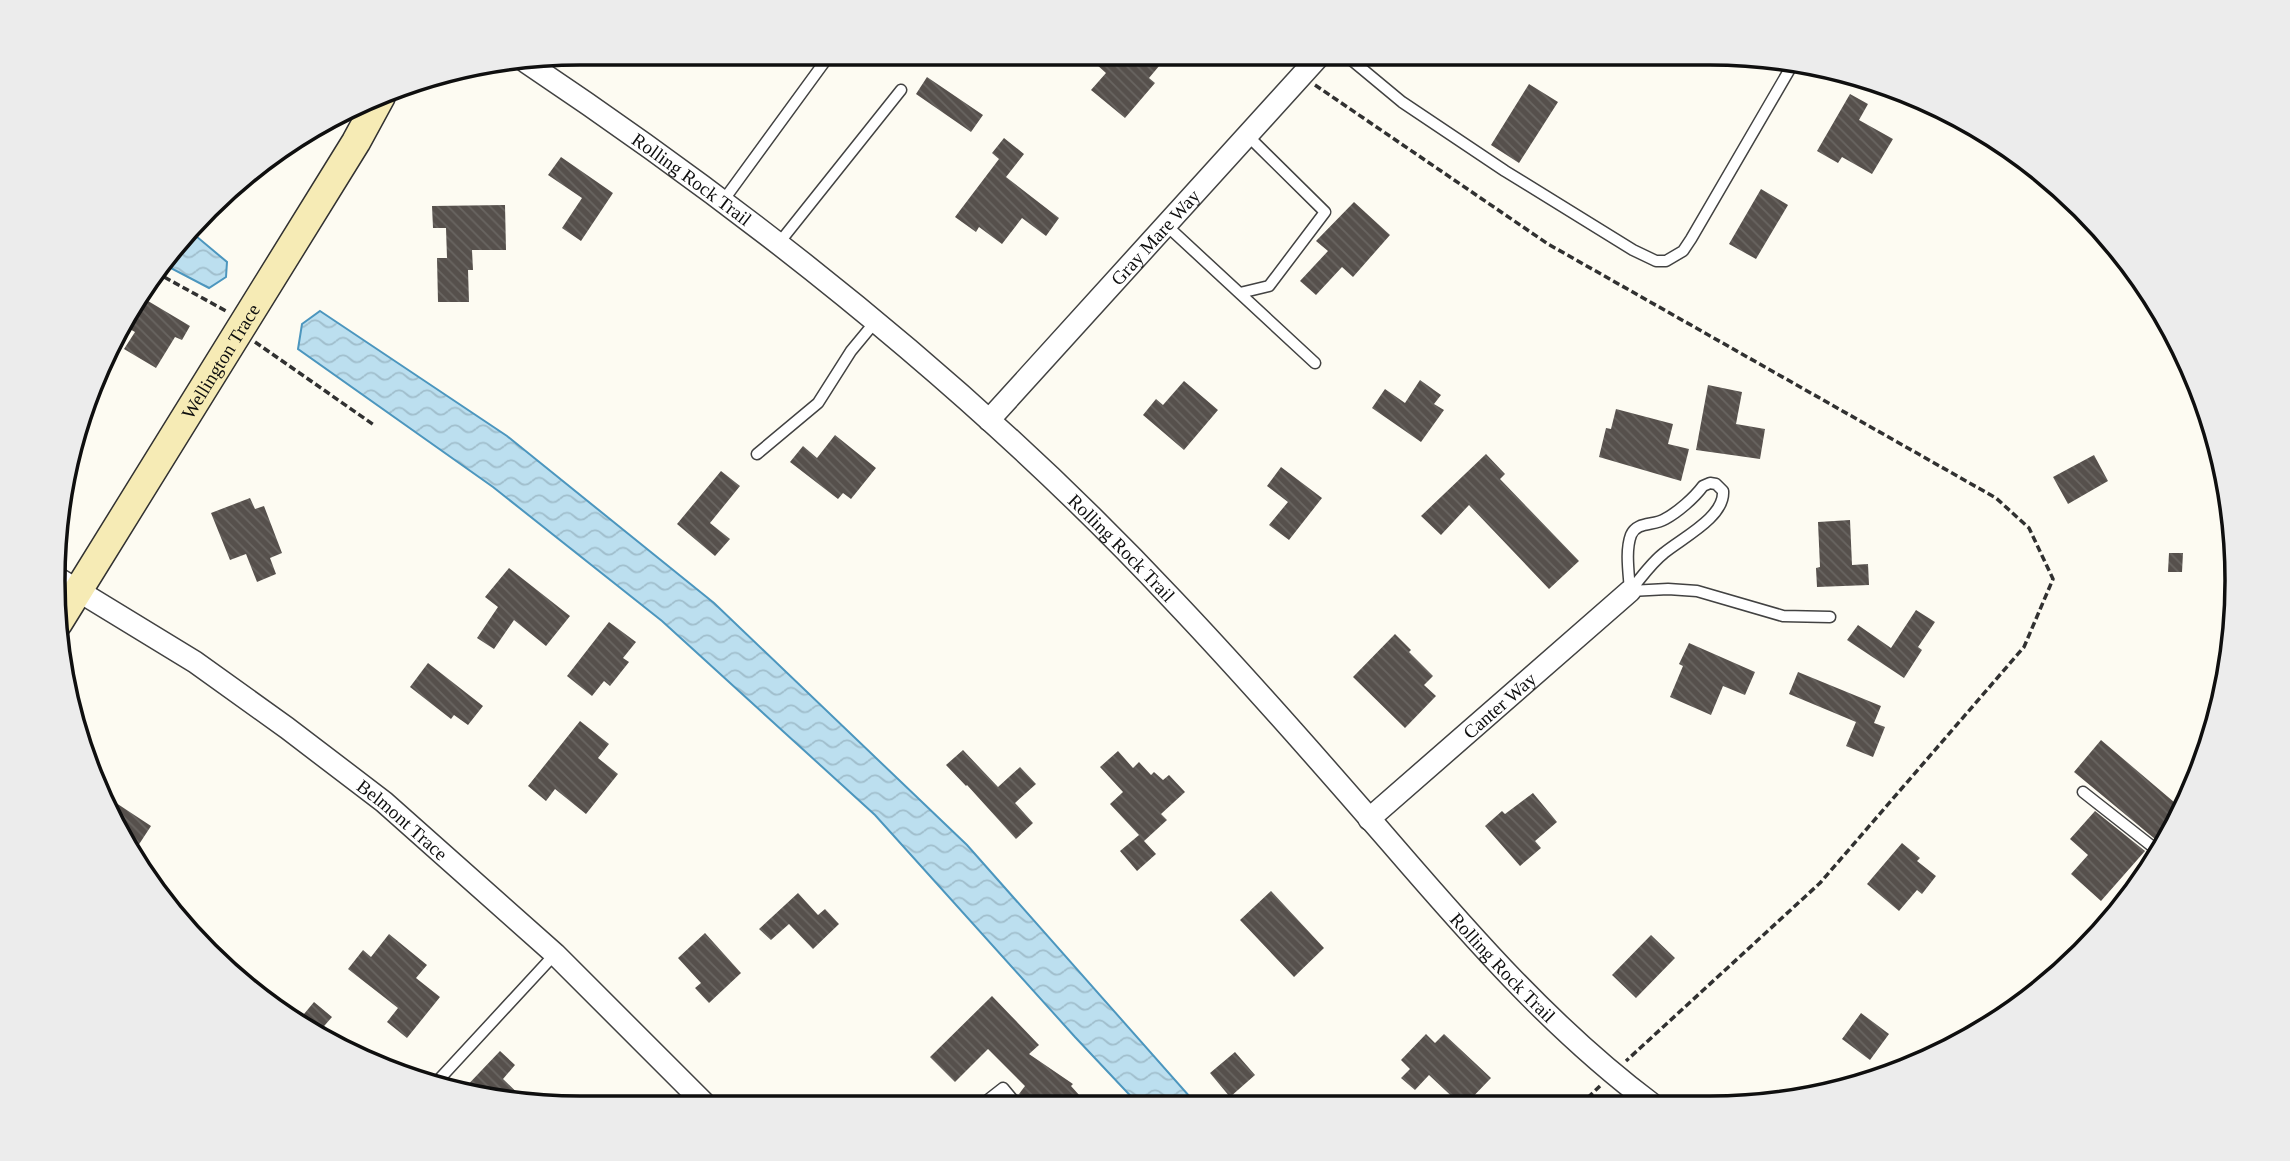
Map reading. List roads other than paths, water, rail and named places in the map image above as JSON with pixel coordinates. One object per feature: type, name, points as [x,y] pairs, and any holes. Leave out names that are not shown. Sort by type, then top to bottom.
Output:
[{"type":"street","name":"Gray Mare Way","points":[[989,420],[1311,65]]},
{"type":"street","name":"Rolling Rock Trail","points":[[535,67],[611,119],[779,243],[989,420],[1083,508],[1171,597],[1266,700],[1474,939],[1529,996],[1642,1096]]},
{"type":"street","name":"Wellington Trace","points":[[69,584],[232,321],[356,142],[375,108]]},
{"type":"street","name":"Belmont Trace","points":[[69,584],[195,662],[288,727],[384,802],[555,954],[697,1096]]},
{"type":"street","name":"Canter Way","points":[[1370,819],[1630,590]]},
{"type":"lane","points":[[723,201],[822,65]]},
{"type":"lane","points":[[1357,65],[1402,102],[1505,171],[1633,250],[1656,261],[1666,261],[1683,251],[1789,71]]},
{"type":"lane","points":[[779,243],[901,90]]},
{"type":"lane","points":[[1240,293],[1269,286],[1325,212],[1247,135]]},
{"type":"lane","points":[[1166,225],[1315,363]]},
{"type":"lane","points":[[757,454],[818,403],[850,351],[875,322]]},
{"type":"lane","points":[[1716,484],[1723,491],[1724,497],[1710,518],[1661,555],[1630,590],[1628,565],[1631,536],[1635,530],[1644,524],[1664,520],[1703,486],[1716,484]]},
{"type":"lane","points":[[1630,590],[1668,589],[1697,592],[1783,616],[1830,617]]},
{"type":"lane","points":[[2083,792],[2151,846]]},
{"type":"lane","points":[[441,1077],[555,954]]},
{"type":"lane","points":[[993,1096],[1003,1088],[1010,1096]]},
{"type":"water","points":[[196,236],[227,262],[226,277],[209,288],[170,268]]},
{"type":"water","points":[[320,311],[507,436],[714,603],[967,845],[1189,1096],[1131,1096],[875,815],[662,621],[493,487],[298,349],[302,324]]}]
